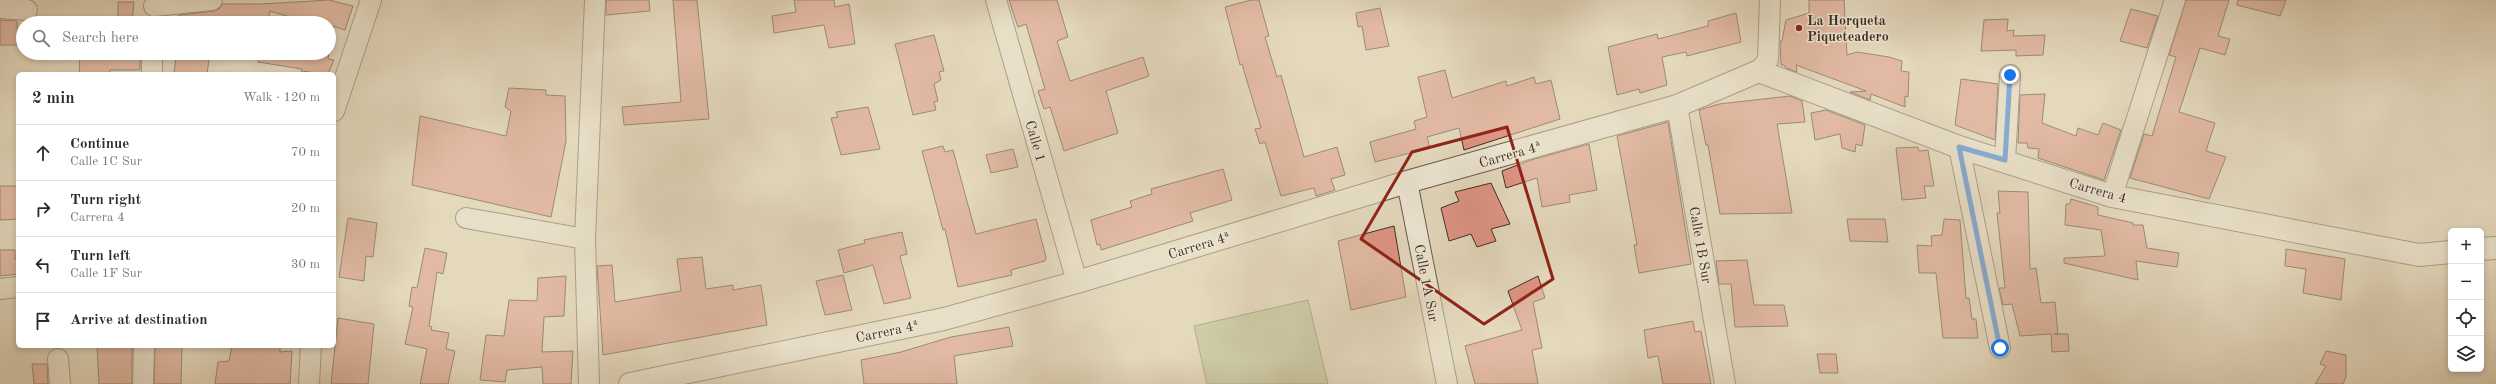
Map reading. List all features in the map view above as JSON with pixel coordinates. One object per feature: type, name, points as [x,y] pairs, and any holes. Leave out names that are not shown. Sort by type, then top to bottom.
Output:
[{"type":"street","points":[[154,10],[212,0]]},
{"type":"street","points":[[336,105],[370,0]]},
{"type":"street","points":[[589,384],[585,239],[595,0]]},
{"type":"street","name":"Calle 1","points":[[996,0],[1076,282]]},
{"type":"street","points":[[1759,71],[1768,60],[1770,0]]},
{"type":"street","points":[[2112,196],[2175,0]]},
{"type":"street","points":[[0,8],[27,10]]},
{"type":"street","points":[[152,60],[152,72]]},
{"type":"street","name":"Carrera 4ª","points":[[630,384],[944,319],[1076,282],[1407,182],[1677,106],[1759,71]]},
{"type":"street","name":"Carrera 4","points":[[1759,71],[1959,147],[2005,160],[2112,196],[2419,255],[2448,252]]},
{"type":"street","points":[[2005,160],[2010,75]]},
{"type":"street","name":"Calle 1B Sur","points":[[1677,106],[1725,384]]},
{"type":"street","points":[[1959,147],[2000,348]]},
{"type":"street","name":"Calle 1A Sur","points":[[1407,182],[1448,384]]},
{"type":"street","points":[[466,218],[585,239]]},
{"type":"street","points":[[2484,249],[2496,248]]},
{"type":"street","points":[[0,289],[16,287]]},
{"type":"street","points":[[143,384],[144,348]]},
{"type":"street","points":[[309,384],[311,348]]},
{"type":"street","points":[[58,359],[60,384]]},
{"type":"highlighted area","points":[[1507,127],[1553,279],[1484,324],[1361,239],[1412,152]]},
{"type":"green space","points":[[1308,300],[1328,384],[1207,384],[1194,326]]},
{"type":"building","points":[[329,0],[353,6],[345,30],[336,27],[336,16],[287,16],[270,11],[269,16],[179,16],[214,11],[219,9],[223,4],[261,4]]},
{"type":"building","points":[[606,0],[649,0],[650,11],[606,15]]},
{"type":"building","points":[[673,0],[697,0],[709,119],[624,125],[622,107],[681,102]]},
{"type":"building","points":[[794,0],[834,0],[835,7],[849,4],[855,44],[829,48],[824,25],[774,33],[772,16],[796,12]]},
{"type":"building","points":[[1009,0],[1057,0],[1068,37],[1057,41],[1070,81],[1143,57],[1149,76],[1106,91],[1118,133],[1064,151],[1050,107],[1044,109],[1038,91],[1045,89],[1026,24],[1018,27]]},
{"type":"building","points":[[1251,0],[1259,0],[1269,36],[1265,37],[1277,77],[1281,75],[1304,157],[1337,147],[1345,175],[1331,179],[1335,190],[1316,196],[1314,188],[1281,196],[1265,142],[1260,144],[1255,129],[1261,128],[1242,64],[1240,65],[1225,7]]},
{"type":"building","points":[[1809,0],[1844,0],[1847,55],[1857,52],[1889,57],[1902,61],[1901,71],[1909,72],[1908,97],[1905,96],[1905,107],[1871,94],[1870,100],[1850,92],[1866,91],[1796,65],[1797,72],[1786,68],[1784,65],[1781,65],[1780,41],[1782,41],[1786,20],[1809,13]]},
{"type":"building","points":[[2186,0],[2229,0],[2218,36],[2230,39],[2225,55],[2200,48],[2179,112],[2215,123],[2206,151],[2226,157],[2209,199],[2130,178],[2144,134],[2152,136],[2176,57],[2169,55]]},
{"type":"building","points":[[2238,0],[2286,0],[2280,16],[2237,5]]},
{"type":"building","points":[[118,2],[134,2],[133,16],[118,16]]},
{"type":"building","points":[[1380,8],[1389,46],[1366,50],[1362,26],[1358,27],[1356,13]]},
{"type":"building","points":[[2131,9],[2158,16],[2147,48],[2120,41]]},
{"type":"building","points":[[1736,13],[1741,42],[1687,56],[1686,52],[1662,57],[1667,85],[1640,93],[1639,89],[1617,95],[1608,47],[1657,34],[1658,39],[1708,26],[1708,21]]},
{"type":"building","points":[[2008,19],[2007,31],[2014,30],[2013,36],[2045,35],[2043,55],[2016,56],[2016,50],[1981,51],[1984,20]]},
{"type":"building","points":[[0,20],[16,21],[16,45],[0,45]]},
{"type":"building","points":[[934,35],[944,71],[939,72],[941,80],[934,84],[938,101],[934,102],[936,110],[913,115],[895,44]]},
{"type":"building","points":[[80,60],[140,60],[140,70],[79,72]]},
{"type":"building","points":[[176,60],[209,60],[207,72],[174,72]]},
{"type":"building","points":[[258,60],[334,60],[329,72],[301,71],[302,69],[258,62]]},
{"type":"building","points":[[1445,70],[1452,98],[1506,81],[1507,86],[1534,77],[1536,84],[1551,80],[1560,119],[1464,150],[1459,128],[1427,137],[1430,148],[1375,162],[1370,142],[1416,129],[1414,121],[1427,117],[1418,77]]},
{"type":"building","points":[[1961,79],[1998,84],[1995,140],[1955,125]]},
{"type":"building","points":[[509,88],[546,90],[546,95],[565,96],[566,141],[551,217],[412,185],[420,116],[506,136],[511,111],[505,107]]},
{"type":"building","points":[[2045,94],[2042,123],[2076,136],[2078,128],[2098,135],[2103,123],[2121,130],[2104,180],[2038,158],[2039,149],[2028,148],[2027,143],[2018,143],[2020,95]]},
{"type":"building","points":[[1790,96],[1802,101],[1805,122],[1777,124],[1792,213],[1720,214],[1708,145],[1706,145],[1699,110],[1719,104]]},
{"type":"building","points":[[868,107],[880,149],[841,155],[831,118],[838,117],[836,112]]},
{"type":"building","points":[[1826,110],[1865,125],[1862,146],[1856,144],[1855,152],[1842,148],[1840,134],[1815,140],[1811,113]]},
{"type":"building","points":[[1668,122],[1691,264],[1639,273],[1634,245],[1637,245],[1617,136]]},
{"type":"building","points":[[1589,144],[1597,190],[1569,195],[1570,202],[1542,207],[1537,178],[1506,188],[1502,171],[1531,160]]},
{"type":"building","points":[[943,146],[945,152],[953,150],[976,234],[1036,219],[1046,257],[1045,261],[1011,270],[1012,275],[958,287],[945,229],[943,230],[922,151]]},
{"type":"building","points":[[1918,147],[1919,151],[1928,150],[1934,186],[1924,186],[1926,198],[1902,200],[1896,148]]},
{"type":"building","points":[[1013,149],[1018,167],[991,173],[986,155]]},
{"type":"building","points":[[1223,169],[1232,200],[1190,213],[1193,221],[1101,250],[1100,244],[1097,245],[1091,220],[1132,207],[1130,201],[1152,194],[1151,189]]},
{"type":"building","points":[[1491,183],[1510,224],[1491,229],[1496,241],[1477,247],[1471,234],[1449,241],[1441,208],[1459,201],[1455,192]]},
{"type":"building","points":[[0,186],[16,186],[16,219],[0,220]]},
{"type":"building","points":[[1998,191],[2028,192],[2030,269],[2036,268],[2041,303],[2055,302],[2058,334],[2068,334],[2069,351],[2052,352],[2051,334],[2020,336],[2012,304],[2003,305],[1999,288],[2005,288],[1997,213],[2000,213]]},
{"type":"building","points":[[2071,199],[2098,207],[2098,215],[2133,223],[2133,225],[2143,225],[2147,248],[2179,253],[2177,267],[2136,261],[2138,280],[2064,263],[2064,258],[2105,256],[2101,230],[2065,225],[2066,204],[2070,204]]},
{"type":"building","points":[[348,218],[377,223],[373,257],[366,256],[364,281],[339,277]]},
{"type":"building","points":[[1847,219],[1885,219],[1888,242],[1850,241]]},
{"type":"building","points":[[1944,219],[1960,220],[1966,298],[1969,298],[1972,319],[1976,319],[1978,338],[1943,338],[1936,273],[1919,273],[1917,245],[1932,246],[1931,236],[1942,235]]},
{"type":"building","points":[[1394,226],[1406,297],[1351,310],[1338,241]]},
{"type":"building","points":[[902,232],[907,254],[900,256],[911,298],[884,304],[873,265],[844,273],[838,250],[865,243],[864,240]]},
{"type":"building","points":[[425,248],[447,253],[443,274],[437,272],[429,326],[432,327],[431,330],[449,333],[446,349],[455,351],[448,384],[420,384],[427,349],[405,344],[413,307],[409,306],[412,287],[417,288]]},
{"type":"building","points":[[2286,249],[2345,259],[2341,300],[2303,293],[2306,269],[2285,266]]},
{"type":"building","points":[[0,250],[15,250],[16,274],[0,276]]},
{"type":"building","points":[[702,257],[706,289],[733,285],[733,290],[761,285],[767,325],[603,355],[597,266],[612,265],[615,302],[681,291],[677,259]]},
{"type":"building","points":[[1747,260],[1754,305],[1784,305],[1788,326],[1735,327],[1731,284],[1719,284],[1716,261]]},
{"type":"building","points":[[843,275],[852,310],[825,315],[816,281]]},
{"type":"building","points":[[566,276],[564,316],[544,317],[542,352],[573,351],[571,384],[543,384],[542,367],[507,370],[505,382],[480,380],[486,335],[504,336],[509,300],[537,301],[538,278]]},
{"type":"building","points":[[1538,276],[1545,298],[1533,302],[1542,348],[1532,350],[1538,384],[1475,384],[1465,346],[1522,330],[1508,291]]},
{"type":"building","points":[[338,318],[374,324],[368,384],[331,384]]},
{"type":"building","points":[[1693,321],[1695,332],[1701,331],[1711,384],[1663,384],[1658,356],[1648,358],[1644,330]]},
{"type":"building","points":[[1009,327],[1013,346],[954,356],[957,384],[864,384],[861,360],[901,352],[951,337]]},
{"type":"building","points":[[97,348],[132,348],[132,384],[99,384]]},
{"type":"building","points":[[155,348],[182,348],[181,384],[154,384]]},
{"type":"building","points":[[232,348],[280,348],[280,352],[292,351],[290,384],[215,384],[218,362],[229,361]]},
{"type":"building","points":[[2326,351],[2346,355],[2346,377],[2343,384],[2315,384],[2326,366],[2320,364]]},
{"type":"building","points":[[1817,354],[1836,354],[1838,373],[1820,373]]},
{"type":"building","points":[[32,364],[47,364],[48,384],[34,384]]},
{"type":"place","name":"La Horqueta Piqueteadero","points":[[1799,28]]},
{"type":"route","points":[[2000,348],[1959,147],[2005,160],[2010,75]]}]
